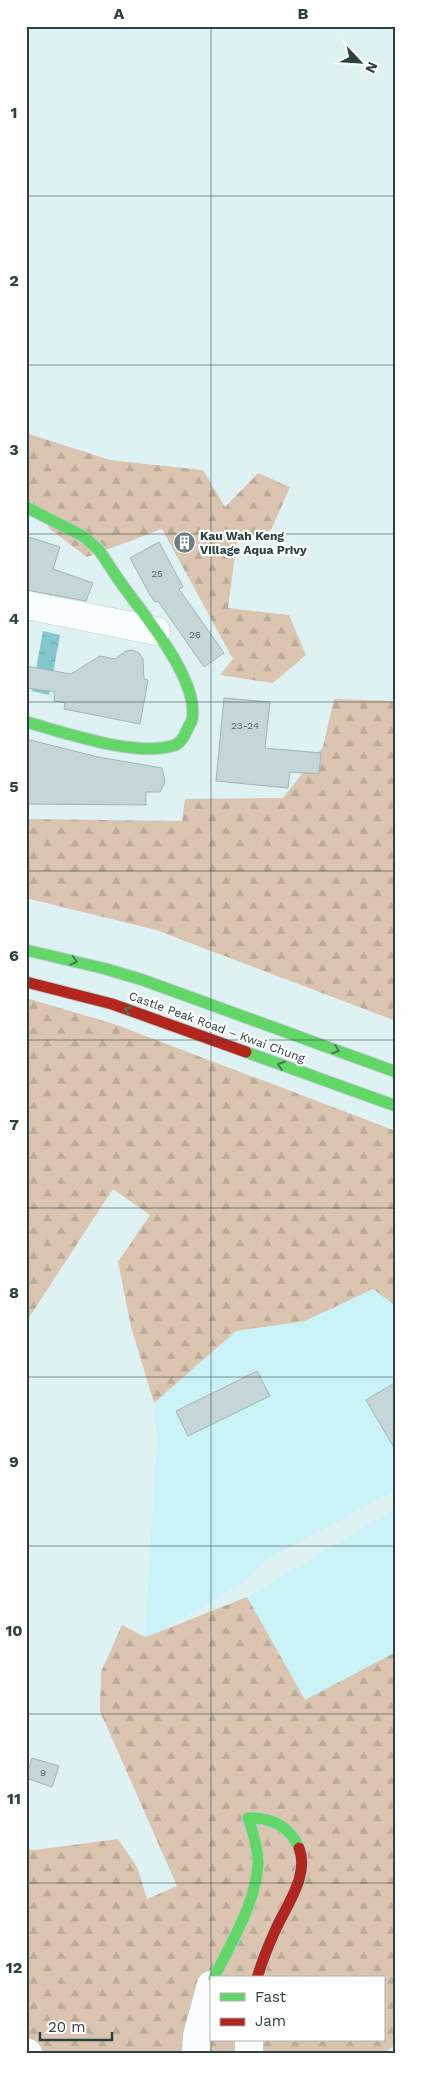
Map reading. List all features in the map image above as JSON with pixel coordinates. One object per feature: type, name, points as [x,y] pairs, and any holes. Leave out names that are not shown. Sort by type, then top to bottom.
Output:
[{"type":"street","points":[[26,507],[91,541],[156,631],[178,668],[191,698],[193,716],[187,732],[176,745],[160,749],[130,747],[94,740],[26,722]]},
{"type":"street","points":[[26,605],[156,631]]},
{"type":"street","name":"Castle Peak Road – Kwai Chung","points":[[26,950],[143,980],[396,1072]]},
{"type":"street","name":"Castle Peak Road – Kwai Chung","points":[[26,982],[112,1004],[396,1106]]},
{"type":"street","points":[[215,1976],[248,1907],[258,1869],[256,1844],[248,1818],[265,1818],[281,1825],[293,1837],[299,1847],[302,1866],[297,1888],[286,1906],[265,1953],[258,1976]]},
{"type":"street","points":[[196,2053],[197,2036],[210,1989]]},
{"type":"shaded area","points":[[373,1289],[396,1306],[396,1490],[264,1561],[241,1584],[157,1633],[145,1637],[157,1440],[154,1403],[236,1331],[305,1321]]},
{"type":"shaded area","points":[[396,1508],[396,1652],[304,1701],[247,1597]]},
{"type":"green space","points":[[26,433],[110,460],[203,470],[225,507],[258,473],[290,487],[271,530],[237,540],[228,608],[289,615],[306,655],[273,683],[220,675],[233,659],[162,529],[87,557],[51,530],[26,498]]},
{"type":"green space","points":[[334,699],[396,701],[396,1021],[156,930],[26,898],[26,819],[182,821],[185,799],[283,798],[323,747]]},
{"type":"green space","points":[[26,998],[114,1024],[396,1131],[396,1306],[373,1289],[305,1321],[236,1331],[154,1403],[131,1327],[118,1262],[150,1215],[113,1189],[26,1322]]},
{"type":"green space","points":[[247,1597],[305,1700],[396,1652],[396,2045],[384,2053],[26,2053],[26,1849],[35,1850],[118,1839],[137,1867],[147,1899],[177,1886],[100,1711],[101,1672],[122,1625],[145,1637]]},
{"type":"water","points":[[43,631],[60,635],[49,695],[32,691]]},
{"type":"building","points":[[26,536],[60,547],[53,569],[93,583],[86,601],[26,590]]},
{"type":"building","points":[[159,542],[183,587],[179,589],[224,653],[204,667],[158,601],[155,602],[150,595],[130,558]]},
{"type":"building","points":[[133,650],[139,653],[143,659],[144,679],[148,680],[140,724],[64,709],[65,703],[54,701],[55,692],[26,688],[26,666],[71,674],[100,656],[115,659],[126,651]]},
{"type":"building","points":[[224,698],[270,702],[265,748],[321,753],[319,774],[290,772],[288,788],[216,781]]},
{"type":"building","points":[[26,739],[98,757],[162,768],[165,782],[160,792],[146,792],[146,805],[26,804]]},
{"type":"building","points":[[257,1371],[270,1396],[188,1436],[176,1411]]},
{"type":"building","points":[[396,1382],[396,1451],[366,1400]]},
{"type":"building","points":[[32,1758],[59,1766],[52,1787],[26,1778]]},
{"type":"traffic: fast","points":[[26,507],[83,536],[98,549],[168,648],[179,667],[192,704],[192,720],[181,740],[175,745],[156,749],[119,746],[99,742],[26,722]]},
{"type":"traffic: fast","points":[[26,950],[143,980],[396,1072]]},
{"type":"traffic: fast","points":[[246,1052],[396,1106]]},
{"type":"traffic: fast","points":[[215,1976],[242,1922],[253,1893],[258,1863],[248,1818],[264,1819],[278,1824],[290,1834],[299,1848]]},
{"type":"traffic: jam","points":[[26,982],[112,1004],[246,1052]]},
{"type":"traffic: jam","points":[[258,1976],[270,1942],[299,1880],[302,1859],[299,1848]]},
{"type":"place","name":"Kau Wah Keng Village Aqua Privy","points":[[184,543]]}]
